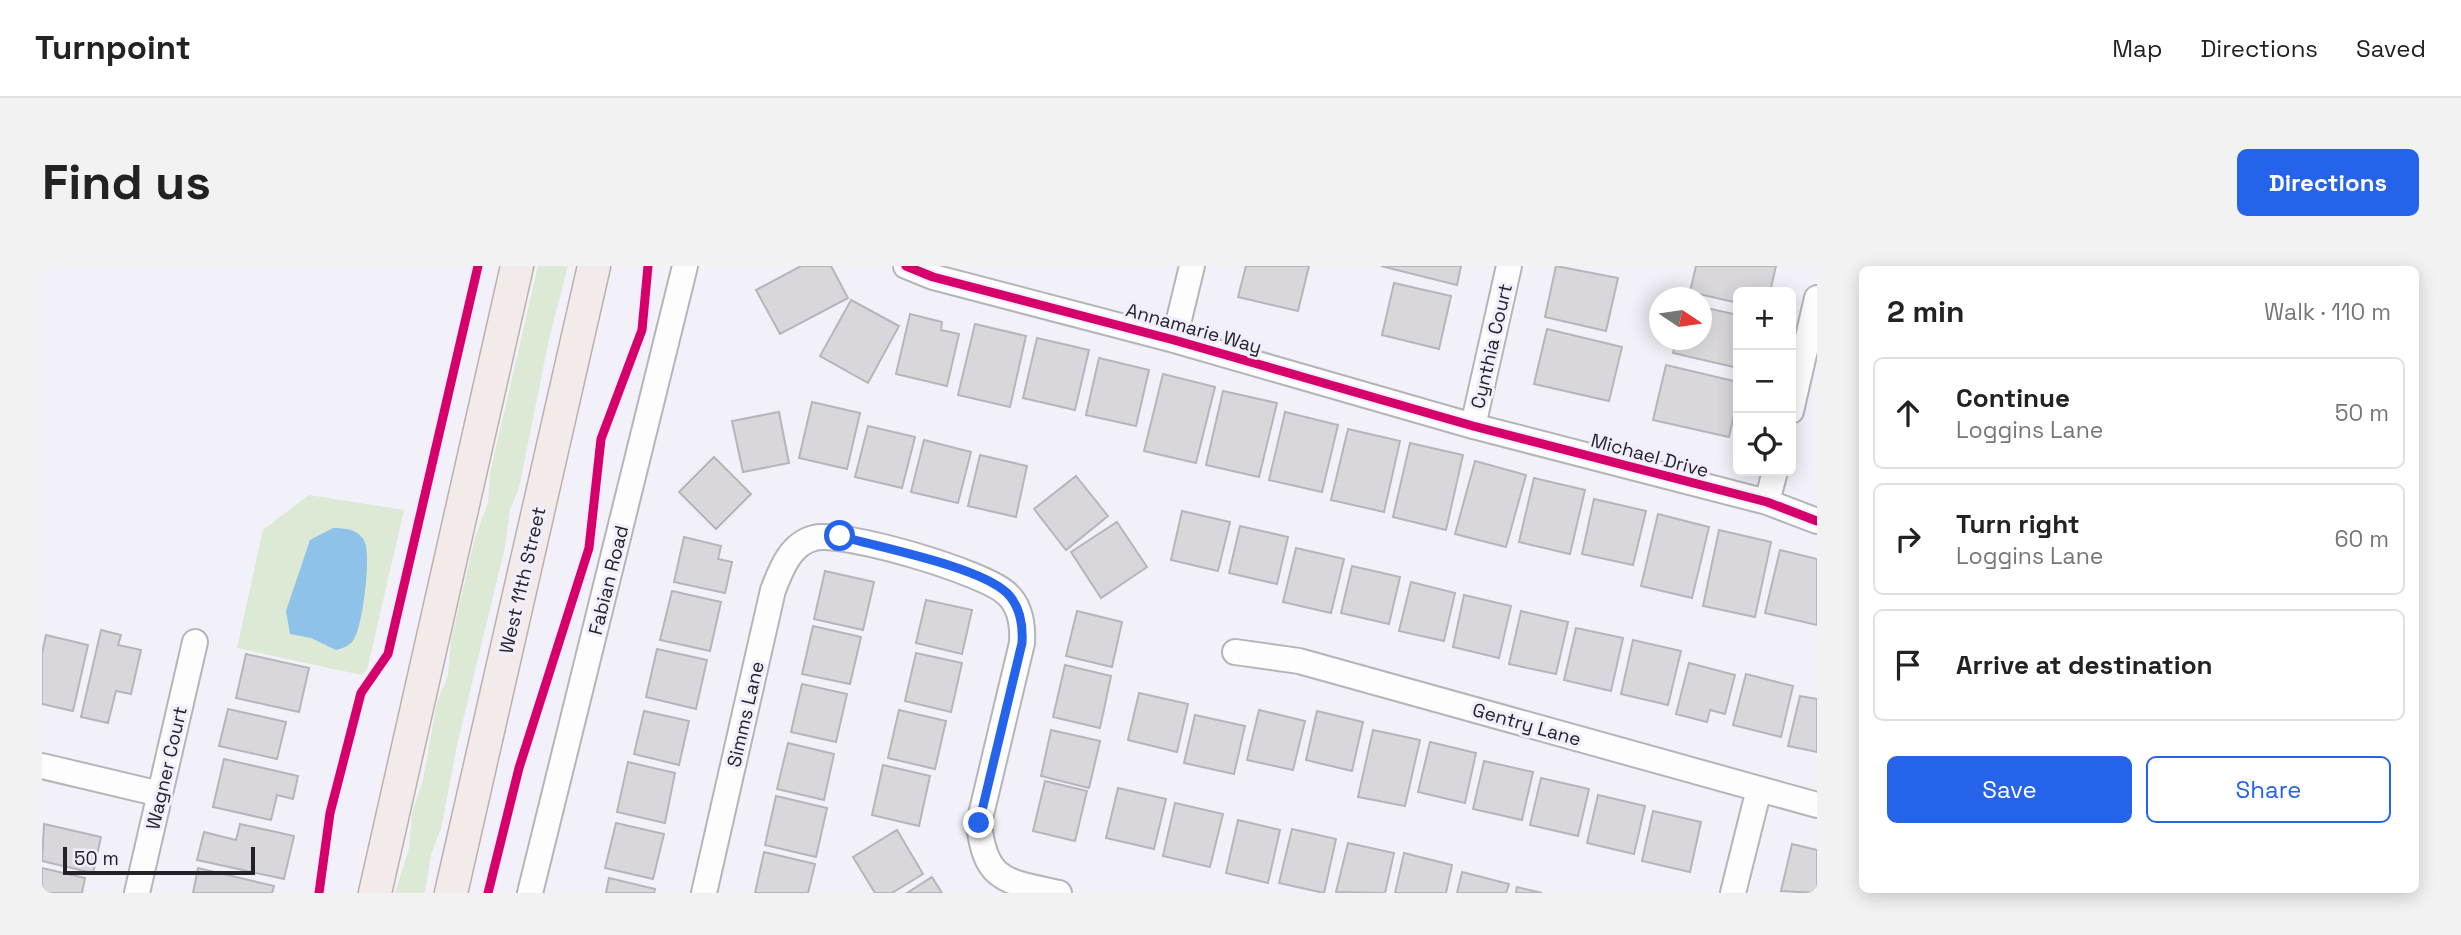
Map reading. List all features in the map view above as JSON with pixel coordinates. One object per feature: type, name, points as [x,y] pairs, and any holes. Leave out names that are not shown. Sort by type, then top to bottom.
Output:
[{"type":"main road","points":[[374,893],[517,266]]},
{"type":"main road","name":"West 11th Street","points":[[451,893],[594,266]]},
{"type":"street","name":"Fabian Road","points":[[530,893],[685,266]]},
{"type":"street","name":"Annamarie Way","points":[[906,266],[933,277],[1174,340],[1472,426]]},
{"type":"street","points":[[1174,340],[1192,266]]},
{"type":"street","name":"Cynthia Court","points":[[1472,426],[1509,266]]},
{"type":"street","points":[[1796,389],[1817,298]]},
{"type":"street","name":"Michael Drive","points":[[1472,426],[1767,502],[1817,521]]},
{"type":"street","points":[[1767,502],[1774,476]]},
{"type":"street","name":"Simms Lane","points":[[704,893],[773,590],[786,559],[802,544],[814,538],[840,536],[982,577],[1006,592],[1016,604],[1023,629],[1022,643],[979,823],[982,852],[989,865],[1013,882],[1059,893]]},
{"type":"street","name":"Wagner Court","points":[[137,893],[195,642]]},
{"type":"street","name":"Gentry Lane","points":[[1235,652],[1299,661],[1817,805]]},
{"type":"street","points":[[42,766],[160,794]]},
{"type":"street","points":[[1733,893],[1759,789]]},
{"type":"green space","points":[[538,266],[568,266],[549,339],[519,488],[510,509],[505,547],[457,745],[441,829],[431,854],[425,893],[395,893],[409,848],[412,813],[423,780],[437,702],[448,676],[451,640],[475,538],[488,503],[490,473]]},
{"type":"green space","points":[[309,495],[404,510],[367,670],[362,675],[237,648],[263,530]]},
{"type":"water","points":[[333,528],[356,532],[363,538],[367,551],[367,576],[357,632],[350,643],[336,650],[311,638],[290,634],[286,611],[310,540]]},
{"type":"building","points":[[801,266],[831,266],[848,298],[780,334],[756,290]]},
{"type":"building","points":[[1246,266],[1309,266],[1298,311],[1238,297]]},
{"type":"building","points":[[1381,266],[1461,266],[1457,285]]},
{"type":"building","points":[[1556,266],[1618,278],[1606,331],[1545,317]]},
{"type":"building","points":[[1696,266],[1776,266],[1771,287],[1733,287],[1733,302],[1712,297],[1712,287],[1691,287]]},
{"type":"building","points":[[1394,283],[1451,296],[1439,349],[1382,335]]},
{"type":"building","points":[[851,300],[899,326],[868,383],[820,356]]},
{"type":"building","points":[[1712,309],[1733,314],[1733,367],[1673,353],[1674,350],[1712,350]]},
{"type":"building","points":[[910,314],[942,322],[941,330],[959,334],[947,386],[896,374]]},
{"type":"building","points":[[975,324],[1026,336],[1010,407],[958,395]]},
{"type":"building","points":[[1547,329],[1622,347],[1609,401],[1534,384]]},
{"type":"building","points":[[1037,338],[1089,350],[1075,410],[1023,398]]},
{"type":"building","points":[[1099,358],[1149,370],[1136,426],[1086,415]]},
{"type":"building","points":[[1666,365],[1733,381],[1733,419],[1729,437],[1653,420]]},
{"type":"building","points":[[1163,374],[1215,387],[1196,463],[1144,451]]},
{"type":"building","points":[[1223,391],[1277,403],[1259,477],[1206,465]]},
{"type":"building","points":[[812,402],[860,413],[847,469],[799,458]]},
{"type":"building","points":[[779,412],[789,463],[743,472],[732,421]]},
{"type":"building","points":[[1285,412],[1338,425],[1322,492],[1269,480]]},
{"type":"building","points":[[868,426],[915,437],[902,488],[855,477]]},
{"type":"building","points":[[1348,429],[1400,441],[1384,512],[1331,500]]},
{"type":"building","points":[[924,440],[971,452],[958,503],[911,492]]},
{"type":"building","points":[[1410,443],[1463,455],[1446,530],[1393,517]]},
{"type":"building","points":[[980,455],[1027,466],[1016,517],[968,506]]},
{"type":"building","points":[[714,457],[751,494],[716,529],[679,492]]},
{"type":"building","points":[[1475,461],[1526,475],[1506,547],[1455,534]]},
{"type":"building","points":[[1076,476],[1108,516],[1066,550],[1034,509]]},
{"type":"building","points":[[1534,478],[1585,490],[1570,554],[1519,542]]},
{"type":"building","points":[[1594,499],[1646,511],[1633,565],[1582,554]]},
{"type":"building","points":[[1182,511],[1230,522],[1218,571],[1171,560]]},
{"type":"building","points":[[1658,514],[1709,527],[1692,598],[1641,586]]},
{"type":"building","points":[[1117,522],[1147,567],[1101,598],[1071,552]]},
{"type":"building","points":[[1240,526],[1288,537],[1277,584],[1229,573]]},
{"type":"building","points":[[1719,530],[1771,542],[1755,617],[1703,606]]},
{"type":"building","points":[[684,537],[721,546],[718,559],[732,562],[725,593],[674,582]]},
{"type":"building","points":[[1296,548],[1344,559],[1331,613],[1283,602]]},
{"type":"building","points":[[1780,550],[1817,559],[1817,625],[1765,613]]},
{"type":"building","points":[[1352,566],[1400,577],[1389,624],[1341,613]]},
{"type":"building","points":[[825,571],[874,582],[863,630],[814,619]]},
{"type":"building","points":[[1411,582],[1455,593],[1444,641],[1399,631]]},
{"type":"building","points":[[672,591],[721,602],[710,651],[660,640]]},
{"type":"building","points":[[1464,595],[1511,606],[1499,658],[1453,647]]},
{"type":"building","points":[[926,600],[972,610],[962,654],[916,643]]},
{"type":"building","points":[[1077,611],[1122,622],[1112,667],[1066,656]]},
{"type":"building","points":[[1521,611],[1568,622],[1556,674],[1509,664]]},
{"type":"building","points":[[813,626],[861,637],[850,684],[802,674]]},
{"type":"building","points":[[1576,628],[1623,638],[1611,691],[1564,680]]},
{"type":"building","points":[[101,630],[121,635],[118,645],[141,650],[131,694],[116,691],[108,723],[81,717]]},
{"type":"building","points":[[46,635],[88,645],[73,711],[42,704],[42,653]]},
{"type":"building","points":[[1633,640],[1681,651],[1668,705],[1621,694]]},
{"type":"building","points":[[657,649],[707,660],[696,709],[646,697]]},
{"type":"building","points":[[916,653],[962,663],[951,712],[905,701]]},
{"type":"building","points":[[246,654],[309,668],[299,712],[236,698]]},
{"type":"building","points":[[1689,663],[1735,675],[1725,714],[1710,710],[1707,722],[1676,714]]},
{"type":"building","points":[[1065,665],[1111,676],[1100,728],[1053,717]]},
{"type":"building","points":[[1746,674],[1793,686],[1781,737],[1733,725]]},
{"type":"building","points":[[802,684],[847,694],[836,742],[791,732]]},
{"type":"building","points":[[1139,693],[1188,704],[1177,752],[1128,740]]},
{"type":"building","points":[[1800,696],[1817,699],[1817,752],[1788,746]]},
{"type":"building","points":[[228,709],[286,722],[277,759],[219,746]]},
{"type":"building","points":[[899,710],[946,721],[935,769],[888,758]]},
{"type":"building","points":[[1259,710],[1305,721],[1293,770],[1247,760]]},
{"type":"building","points":[[644,711],[689,721],[679,765],[634,754]]},
{"type":"building","points":[[1317,711],[1363,722],[1352,771],[1306,760]]},
{"type":"building","points":[[1195,715],[1245,726],[1234,774],[1184,763]]},
{"type":"building","points":[[1051,730],[1100,741],[1089,788],[1041,776]]},
{"type":"building","points":[[1373,730],[1420,740],[1405,806],[1358,797]]},
{"type":"building","points":[[1430,742],[1476,753],[1465,803],[1418,792]]},
{"type":"building","points":[[788,743],[834,754],[824,800],[777,789]]},
{"type":"building","points":[[224,759],[298,776],[293,799],[277,795],[271,820],[213,807]]},
{"type":"building","points":[[1484,761],[1533,772],[1522,820],[1473,809]]},
{"type":"building","points":[[628,762],[675,773],[665,823],[617,812]]},
{"type":"building","points":[[883,765],[930,776],[919,826],[872,815]]},
{"type":"building","points":[[1541,778],[1589,789],[1578,836],[1530,825]]},
{"type":"building","points":[[1045,781],[1087,791],[1075,841],[1033,831]]},
{"type":"building","points":[[1118,788],[1166,799],[1154,849],[1106,838]]},
{"type":"building","points":[[1598,795],[1645,806],[1634,854],[1587,843]]},
{"type":"building","points":[[776,796],[827,808],[816,857],[765,845]]},
{"type":"building","points":[[1175,803],[1223,814],[1210,867],[1163,856]]},
{"type":"building","points":[[1653,811],[1701,822],[1690,872],[1642,861]]},
{"type":"building","points":[[1238,820],[1280,830],[1268,883],[1226,873]]},
{"type":"building","points":[[616,823],[664,834],[653,879],[605,868]]},
{"type":"building","points":[[44,824],[101,837],[93,873],[42,861]]},
{"type":"building","points":[[240,824],[294,836],[284,879],[197,860],[204,832],[236,840]]},
{"type":"building","points":[[1292,829],[1336,839],[1324,893],[1279,883]]},
{"type":"building","points":[[897,830],[923,874],[892,893],[875,893],[853,857]]},
{"type":"building","points":[[1348,843],[1394,853],[1385,893],[1336,892]]},
{"type":"building","points":[[1792,844],[1817,850],[1817,893],[1781,891]]},
{"type":"building","points":[[764,852],[815,864],[808,893],[755,893]]},
{"type":"building","points":[[1404,853],[1452,865],[1446,893],[1395,893]]},
{"type":"building","points":[[42,868],[85,878],[82,893],[42,893]]},
{"type":"building","points":[[198,868],[274,886],[272,893],[193,893]]},
{"type":"building","points":[[1462,872],[1509,884],[1506,893],[1457,893]]},
{"type":"building","points":[[932,877],[942,893],[907,893]]},
{"type":"building","points":[[609,878],[655,889],[654,893],[606,893]]},
{"type":"building","points":[[1517,887],[1542,893],[1516,893]]},
{"type":"cycle path","points":[[319,893],[330,813],[361,693],[388,654],[478,266]]},
{"type":"cycle path","points":[[488,893],[519,768],[589,548],[601,439],[642,330],[648,266]]},
{"type":"cycle path","points":[[906,266],[933,277],[1174,340],[1473,426],[1767,502],[1817,521]]},
{"type":"route","points":[[840,536],[982,577],[1006,592],[1016,604],[1023,629],[1022,643],[979,823]]}]
